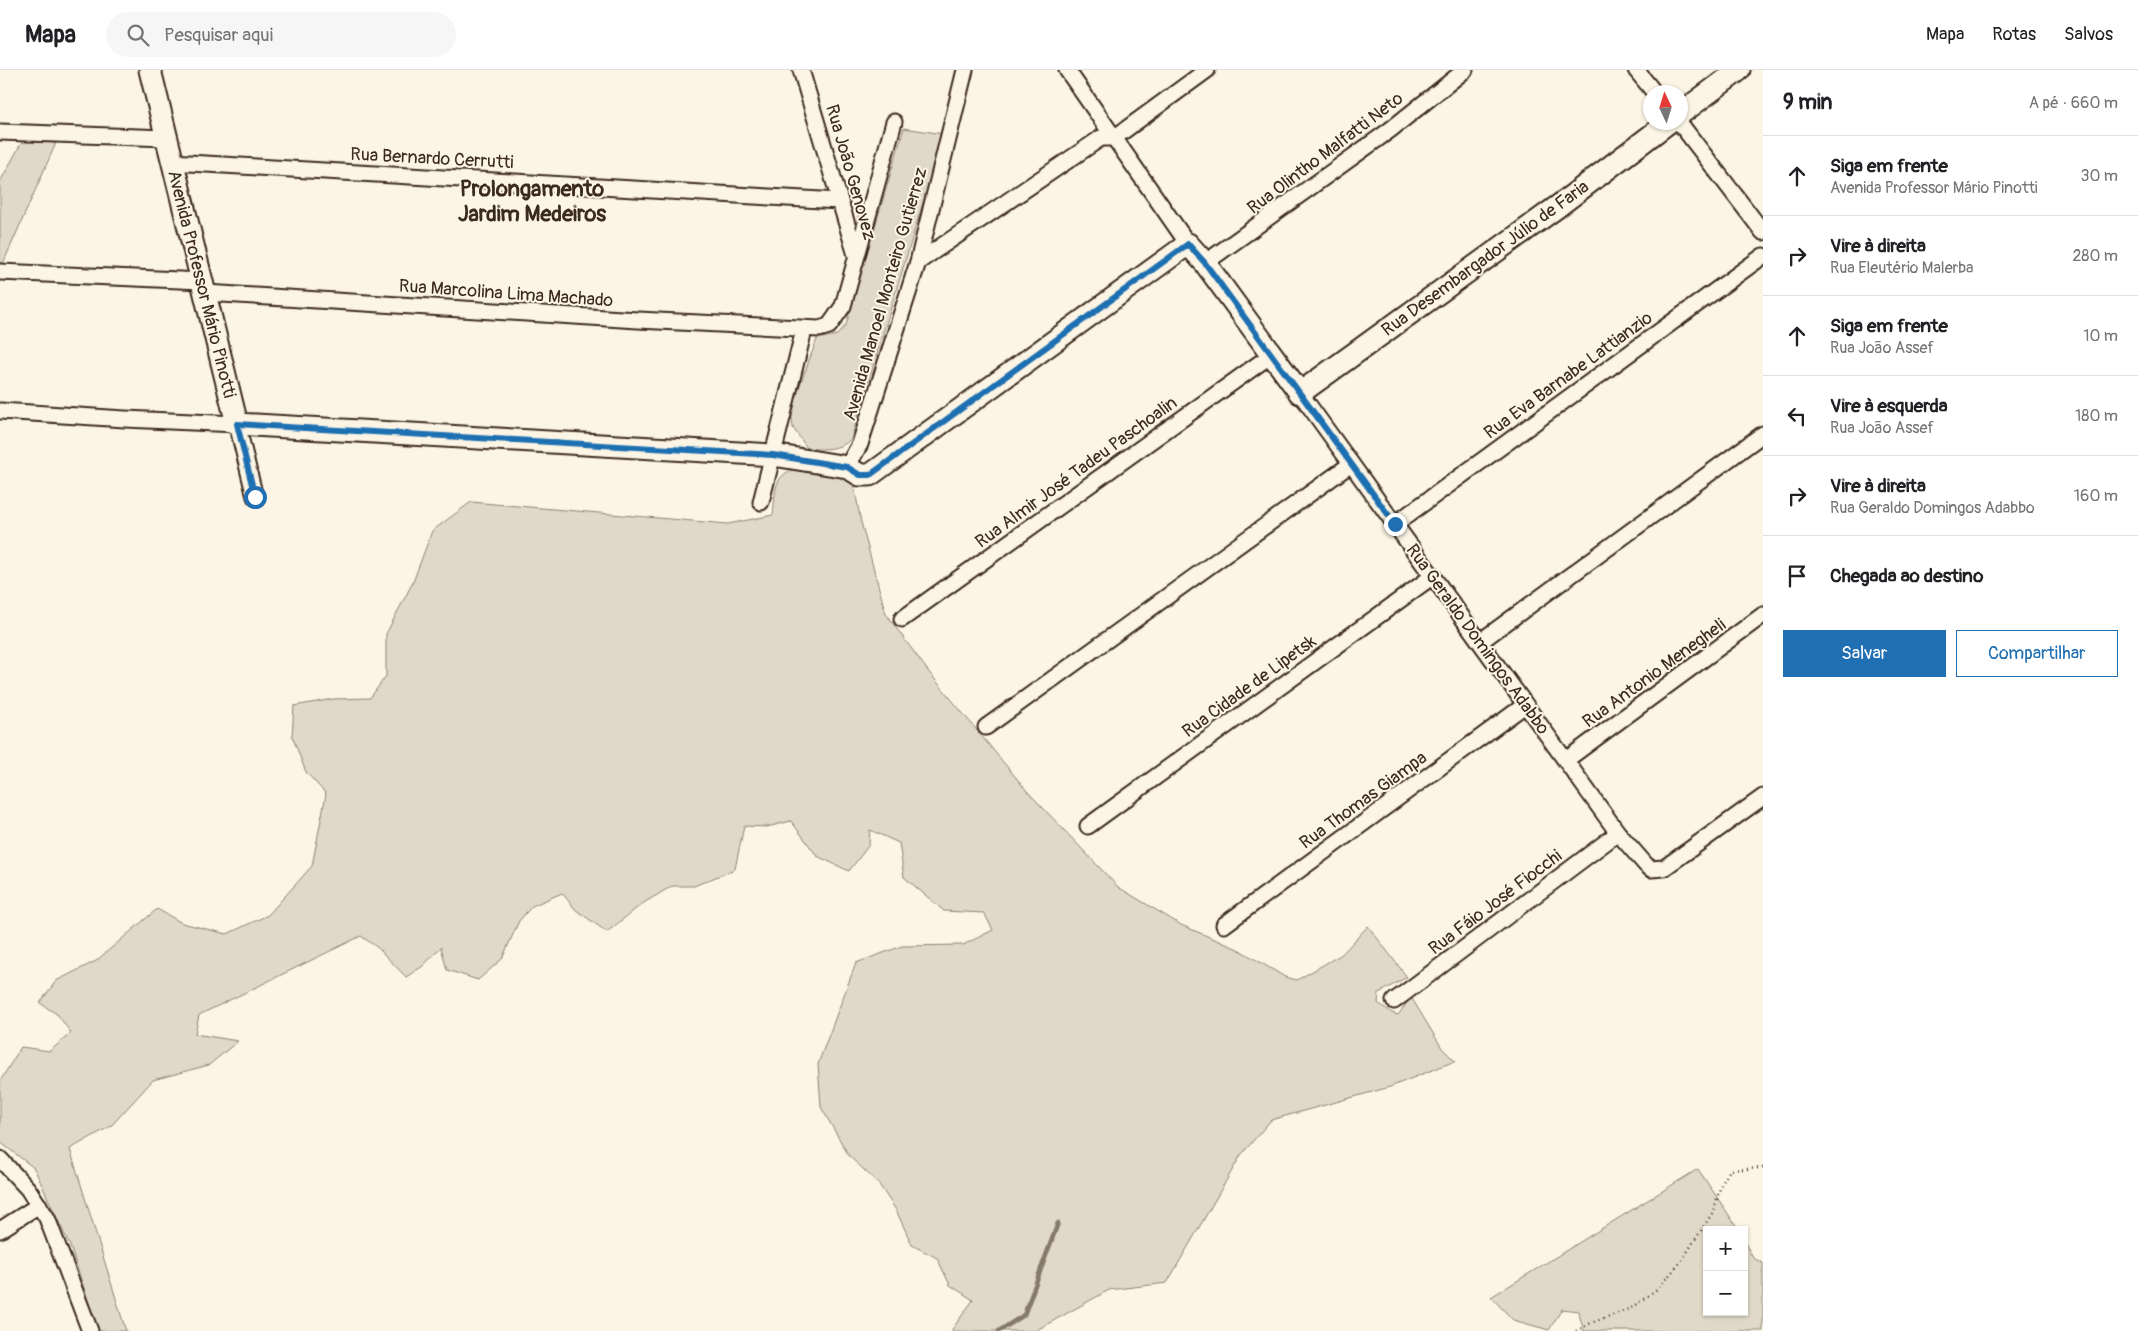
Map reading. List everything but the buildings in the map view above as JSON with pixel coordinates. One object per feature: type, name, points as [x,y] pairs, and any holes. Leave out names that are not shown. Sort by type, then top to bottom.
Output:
[{"type":"street","name":"Avenida Professor Mário Pinotti","points":[[150,70],[171,162],[204,287],[255,497]]},
{"type":"street","name":"Rua João Genovez","points":[[802,70],[856,255]]},
{"type":"street","name":"Avenida Manoel Monteiro Gutierrez","points":[[847,467],[860,444],[918,262],[966,70]]},
{"type":"street","name":"Rua Geraldo Domingos Adabbo","points":[[1067,70],[1188,244],[1205,263],[1300,393],[1618,833],[1646,865],[1651,869],[1664,868],[1763,797]]},
{"type":"street","points":[[918,262],[1101,138],[1114,138],[1207,70]]},
{"type":"street","name":"Rua Olintho Malfatti Neto","points":[[1205,263],[1390,130],[1465,70]]},
{"type":"street","points":[[1636,70],[1648,85]]},
{"type":"street","points":[[1688,108],[1739,70]]},
{"type":"street","name":"Rua Marcolina Lima Machado","points":[[0,272],[804,330],[819,329],[829,326],[843,306],[894,122]]},
{"type":"street","name":"Rua Desembargador Júlio de Faria","points":[[1300,393],[1557,207],[1658,130]]},
{"type":"street","points":[[1685,130],[1763,232]]},
{"type":"street","points":[[0,132],[166,138]]},
{"type":"street","name":"Rua Bernardo Cerrutti","points":[[171,162],[839,201]]},
{"type":"street","points":[[0,411],[773,455],[847,467],[860,475],[870,475],[1188,244]]},
{"type":"street","name":"Rua Eva Barnabe Lattianzio","points":[[1395,524],[1763,256]]},
{"type":"street","points":[[761,502],[804,330]]},
{"type":"street","name":"Rua Almir José Tadeu Paschoalin","points":[[902,619],[1271,355]]},
{"type":"street","points":[[1481,642],[1763,434]]},
{"type":"street","points":[[986,727],[1351,464]]},
{"type":"street","name":"Rua Cidade de Lipetsk","points":[[1088,826],[1433,576]]},
{"type":"street","name":"Rua Antonio Menegheli","points":[[1566,760],[1763,616]]},
{"type":"street","name":"Rua Thomas Giampa","points":[[1224,925],[1525,705]]},
{"type":"street","name":"Rua Fáio José Fiocchi","points":[[1394,1001],[1618,833]]},
{"type":"street","points":[[0,1158],[28,1189],[47,1218],[90,1331]]},
{"type":"street","points":[[0,1230],[39,1205]]},
{"type":"path","points":[[1576,1331],[1591,1323],[1631,1308],[1657,1289],[1680,1264],[1713,1212],[1721,1185],[1730,1170],[1763,1168]]},
{"type":"shaded area","points":[[904,128],[944,134],[851,439],[847,443],[836,447],[807,448],[793,428],[791,409],[817,339],[837,335],[846,325]]},
{"type":"shaded area","points":[[23,140],[56,143],[0,267],[0,182]]},
{"type":"shaded area","points":[[802,467],[824,467],[853,480],[861,522],[886,614],[928,671],[1027,791],[1118,887],[1181,925],[1238,949],[1285,977],[1297,980],[1342,954],[1368,926],[1407,977],[1379,993],[1378,1003],[1398,1015],[1411,997],[1442,1048],[1455,1061],[1390,1087],[1271,1120],[1241,1155],[1167,1283],[1109,1290],[1035,1331],[951,1331],[973,1300],[950,1285],[937,1258],[912,1245],[896,1210],[878,1183],[849,1156],[821,1107],[818,1064],[856,963],[902,946],[963,945],[993,930],[984,913],[944,911],[904,877],[899,843],[870,830],[869,845],[849,871],[817,856],[791,821],[767,827],[744,826],[735,869],[694,886],[672,886],[642,904],[607,932],[576,910],[562,893],[532,906],[519,921],[502,959],[478,980],[447,970],[441,947],[423,966],[406,977],[378,948],[361,936],[199,1015],[195,1034],[238,1041],[209,1065],[153,1080],[111,1126],[70,1149],[126,1331],[98,1331],[70,1246],[34,1168],[0,1142],[0,1081],[21,1047],[50,1051],[71,1033],[58,1015],[40,1003],[56,981],[96,961],[157,909],[182,923],[227,934],[268,915],[312,866],[326,794],[306,772],[292,736],[294,706],[333,699],[370,698],[386,676],[386,634],[413,582],[432,531],[471,502],[728,524],[773,515],[777,484],[780,478],[792,470]]},
{"type":"shaded area","points":[[1698,1169],[1736,1226],[1703,1226],[1703,1316],[1748,1316],[1748,1249],[1753,1258],[1763,1263],[1763,1331],[1584,1331],[1578,1311],[1562,1309],[1549,1330],[1513,1320],[1491,1297]]},
{"type":"waterway","points":[[999,1331],[1024,1315],[1058,1223]]},
{"type":"district","name":"Prolongamento Jardim Medeiros","points":[[532,200]]},
{"type":"route","points":[[255,497],[237,424],[773,455],[847,467],[860,475],[870,475],[1188,244],[1205,263],[1395,524]]}]
